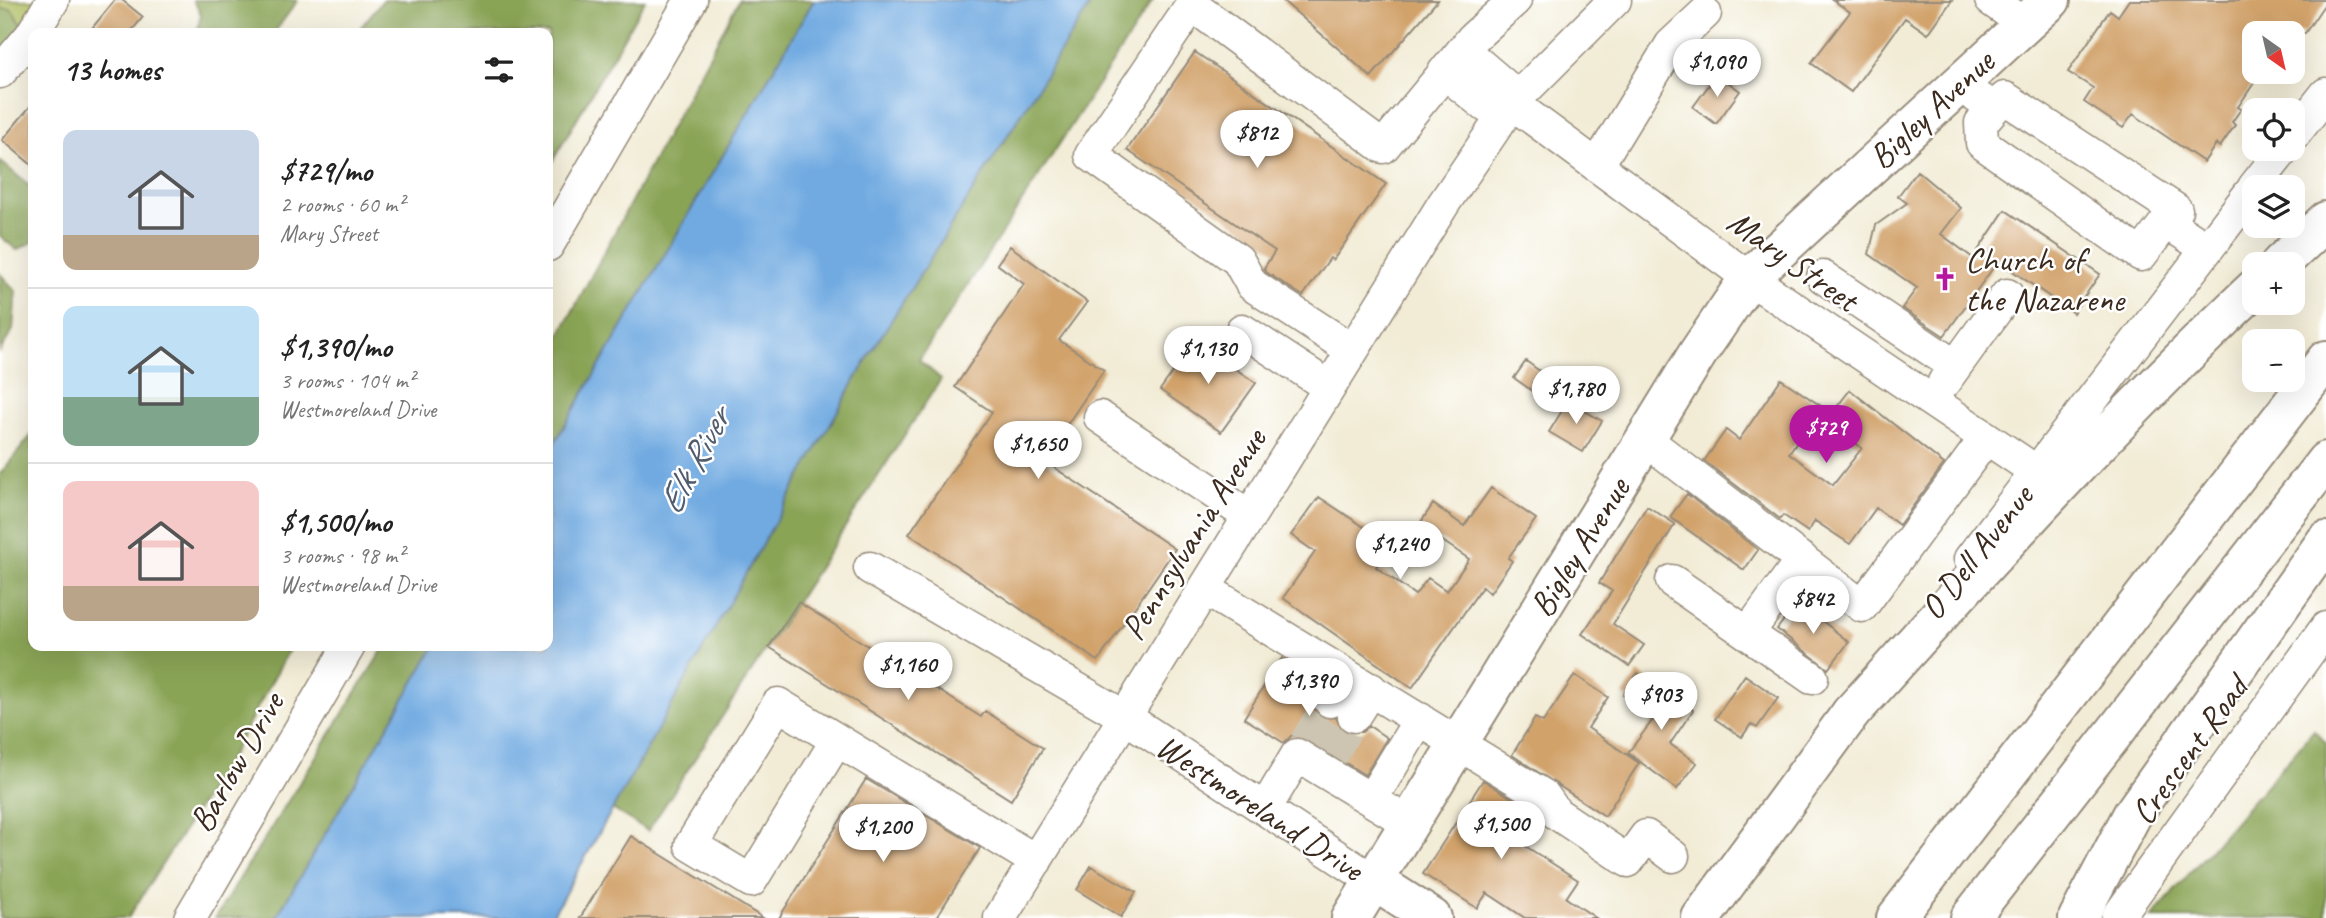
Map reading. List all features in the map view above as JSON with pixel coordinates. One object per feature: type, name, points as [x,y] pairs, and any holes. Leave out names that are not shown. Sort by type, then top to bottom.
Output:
[{"type":"main road","name":"Bigley Avenue","points":[[1350,918],[1645,439],[1749,278],[2041,7]]},
{"type":"main road","points":[[2293,252],[2326,221]]},
{"type":"main road","points":[[1852,713],[2002,545],[2166,372],[2242,300]]},
{"type":"main road","points":[[1896,918],[2326,360]]},
{"type":"main road","points":[[1970,918],[2326,461]]},
{"type":"main road","points":[[2078,918],[2132,815],[2326,541]]},
{"type":"main road","name":"O Dell Avenue","points":[[1701,918],[1852,713]]},
{"type":"main road","name":"Westmoreland Drive","points":[[1374,881],[1432,918]]},
{"type":"street","points":[[36,28],[53,0]]},
{"type":"street","points":[[553,236],[691,0]]},
{"type":"street","name":"Pennsylvania Avenue","points":[[1000,918],[1444,203],[1512,103],[1615,0]]},
{"type":"street","points":[[1992,0],[2041,7]]},
{"type":"street","points":[[1352,351],[1252,285],[1238,260],[1091,155],[1194,2],[1383,147],[1454,61],[1494,6]]},
{"type":"street","points":[[1597,166],[1671,46],[1705,13]]},
{"type":"street","points":[[0,72],[28,39]]},
{"type":"street","points":[[1454,61],[1486,106],[1512,103]]},
{"type":"street","points":[[1957,84],[1994,108]]},
{"type":"street","points":[[2305,121],[2326,94]]},
{"type":"street","points":[[2005,98],[2176,210],[2166,222],[2141,255],[1982,143],[1982,123],[2005,98]]},
{"type":"street","name":"Mary Street","points":[[1512,103],[1749,278],[2036,472]]},
{"type":"street","name":"O Dell Avenue","points":[[2264,175],[2275,161]]},
{"type":"street","name":"O Dell Avenue","points":[[1852,713],[2242,204]]},
{"type":"street","points":[[2166,222],[2207,249]]},
{"type":"street","points":[[1823,277],[1955,366]]},
{"type":"street","points":[[1930,401],[2007,295]]},
{"type":"street","points":[[1242,330],[1329,387]]},
{"type":"street","points":[[1100,417],[1249,516]]},
{"type":"street","points":[[1645,439],[1863,606],[1986,438]]},
{"type":"street","points":[[1748,634],[1801,559]]},
{"type":"street","name":"Westmoreland Drive","points":[[870,568],[1125,717],[1374,881]]},
{"type":"street","points":[[1672,581],[1812,678]]},
{"type":"street","points":[[1205,589],[1544,796],[1556,813],[1628,861],[1646,836],[1673,856]]},
{"type":"street","name":"Crescent Road","points":[[2117,918],[2326,628]]},
{"type":"street","name":"Barlow Drive","points":[[190,918],[346,651]]},
{"type":"street","points":[[1342,709],[1359,682]]},
{"type":"street","points":[[837,740],[751,881],[691,845],[778,704],[1036,860]]},
{"type":"street","points":[[1371,800],[1420,719]]},
{"type":"street","points":[[1265,809],[1314,757],[1371,800],[1409,822]]},
{"type":"green space","points":[[0,0],[48,0],[27,31],[11,9],[0,9]]},
{"type":"green space","points":[[193,0],[298,0],[278,28],[198,28],[201,14]]},
{"type":"green space","points":[[383,0],[645,0],[553,160],[553,28],[360,28]]},
{"type":"green space","points":[[739,0],[814,0],[553,445],[553,348]]},
{"type":"green space","points":[[1093,0],[1153,0],[919,360],[941,379],[648,831],[612,809],[870,354]]},
{"type":"green space","points":[[0,9],[11,9],[27,31],[0,62]]},
{"type":"green space","points":[[0,161],[28,185],[28,244],[17,250],[0,236]]},
{"type":"green space","points":[[0,274],[16,291],[13,330],[0,351]]},
{"type":"green space","points":[[28,439],[28,651],[288,651],[230,758],[128,918],[0,918],[0,474]]},
{"type":"green space","points":[[382,651],[432,651],[276,918],[215,918]]},
{"type":"green space","points":[[2314,730],[2326,743],[2326,918],[2151,918]]},
{"type":"water","name":"Elk River","points":[[814,0],[1093,0],[870,354],[551,918],[276,918],[432,651],[553,651],[553,445]]},
{"type":"building","points":[[115,0],[122,0],[143,17],[134,28],[92,28]]},
{"type":"building","points":[[1282,0],[1438,0],[1371,77]]},
{"type":"building","points":[[1833,0],[1952,0],[1928,34],[1905,18],[1851,92],[1811,63],[1850,12]]},
{"type":"building","points":[[2129,0],[2326,0],[2305,33],[2305,21],[2242,21],[2242,84],[2253,84],[2242,98],[2238,107],[2241,109],[2232,122],[2235,125],[2220,147],[2216,144],[2204,162],[2133,114],[2123,128],[2084,102],[2093,88],[2068,72],[2110,10],[2118,16]]},
{"type":"building","points":[[1195,52],[1386,184],[1333,260],[1330,258],[1303,296],[1266,272],[1264,268],[1275,251],[1127,150]]},
{"type":"building","points":[[1717,74],[1740,91],[1716,124],[1693,107]]},
{"type":"building","points":[[28,109],[28,162],[2,140]]},
{"type":"building","points":[[1917,171],[1961,208],[1941,234],[1973,258],[2005,210],[2100,274],[2073,313],[1998,261],[1944,336],[1902,308],[1917,288],[1869,254],[1876,225],[1907,203],[1898,196]]},
{"type":"building","points":[[1010,246],[1087,302],[1059,340],[1104,370],[1043,460],[1175,549],[1098,661],[909,534],[992,412],[955,387],[1024,284],[997,264]]},
{"type":"building","points":[[1195,341],[1256,383],[1221,432],[1160,390]]},
{"type":"building","points":[[1526,361],[1553,381],[1541,397],[1514,378]]},
{"type":"building","points":[[1781,379],[1821,406],[1789,453],[1833,485],[1862,448],[1826,421],[1850,390],[1944,464],[1899,525],[1876,508],[1850,544],[1815,521],[1808,532],[1783,515],[1780,519],[1704,461],[1726,430],[1739,440]]},
{"type":"building","points":[[1568,401],[1602,421],[1583,452],[1549,432]]},
{"type":"building","points":[[1491,488],[1536,519],[1508,558],[1512,561],[1490,593],[1482,587],[1412,688],[1283,598],[1315,552],[1291,535],[1319,497],[1391,545],[1376,567],[1415,595],[1428,578],[1447,591],[1469,559],[1419,525],[1433,504],[1464,526]]},
{"type":"building","points":[[1687,494],[1758,550],[1744,570],[1670,517]]},
{"type":"building","points":[[1647,506],[1675,524],[1613,624],[1644,645],[1629,666],[1582,634],[1612,591],[1599,583]]},
{"type":"building","points":[[798,602],[981,717],[985,711],[1043,748],[1011,800],[769,647]]},
{"type":"building","points":[[1798,602],[1849,642],[1828,669],[1777,629]]},
{"type":"building","points":[[1282,658],[1321,681],[1312,701],[1320,716],[1336,718],[1345,732],[1362,732],[1369,726],[1387,738],[1365,775],[1307,739],[1292,735],[1284,743],[1244,718]]},
{"type":"building","points":[[1638,673],[1693,710],[1670,744],[1697,763],[1677,789],[1628,753],[1655,717],[1623,695]]},
{"type":"building","points":[[1575,675],[1608,697],[1588,728],[1639,763],[1605,816],[1512,755],[1535,718],[1543,722]]},
{"type":"building","points":[[1745,675],[1778,698],[1757,728],[1751,724],[1742,737],[1715,719]]},
{"type":"building","points":[[866,779],[980,848],[936,918],[779,918]]},
{"type":"building","points":[[1483,780],[1531,810],[1536,816],[1519,842],[1578,880],[1566,898],[1596,918],[1525,918],[1487,893],[1477,908],[1423,874]]},
{"type":"building","points":[[631,836],[763,918],[580,918]]},
{"type":"building","points":[[1091,866],[1136,892],[1121,917],[1077,890]]},
{"type":"tunnel","points":[[1305,743],[1330,701]]},
{"type":"tunnel","points":[[1330,758],[1354,716]]},
{"type":"place","name":"Church of the Nazarene","points":[[1945,279]]}]
